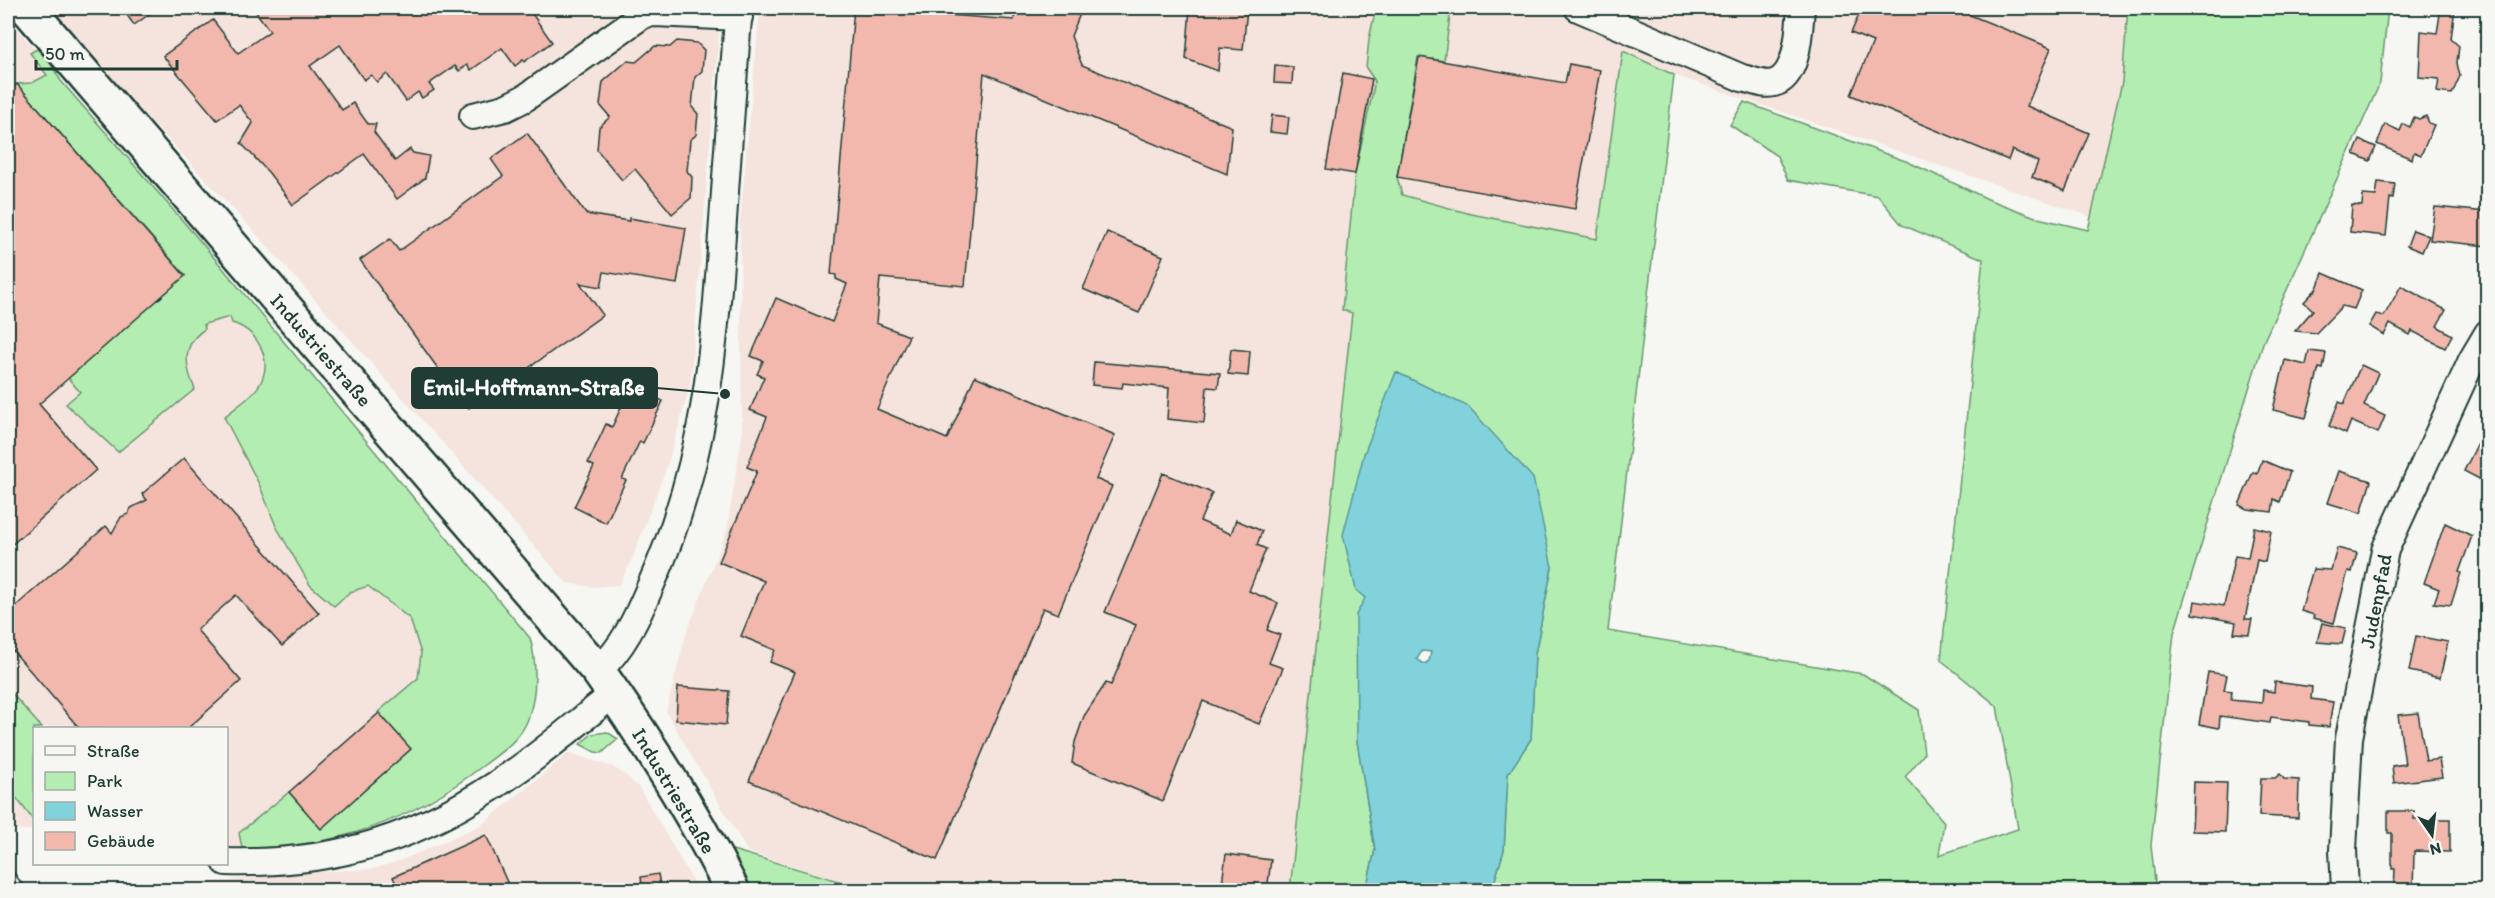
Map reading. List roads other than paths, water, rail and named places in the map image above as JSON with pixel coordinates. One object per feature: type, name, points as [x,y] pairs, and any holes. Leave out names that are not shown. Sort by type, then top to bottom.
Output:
[{"type":"main road","name":"Industriestraße","points":[[27,8],[606,682],[673,787],[732,891]]},
{"type":"street","points":[[1578,8],[1742,78],[1762,83],[1775,83],[1788,73],[1794,60],[1801,8]]},
{"type":"street","points":[[228,862],[291,861],[364,848],[415,831],[513,774],[606,682],[609,661],[635,621],[672,536],[697,452],[716,334],[739,12],[644,14],[525,98],[492,112],[473,116]]},
{"type":"street","name":"Judenpfad","points":[[2345,891],[2343,850],[2349,738],[2385,550],[2472,360],[2487,333]]},
{"type":"water","points":[[1396,372],[1469,407],[1533,478],[1552,567],[1535,654],[1531,739],[1508,774],[1504,850],[1494,883],[1481,890],[1423,890],[1416,883],[1411,890],[1366,890],[1375,850],[1357,741],[1356,615],[1365,598],[1356,590],[1343,535],[1364,454]],"holes":[[[1422,651],[1431,652],[1429,661],[1424,664],[1417,659]]]},
{"type":"tram line","points":[[8,864],[26,890]]},
{"type":"place","name":"Emil-Hoffmann-Straße","points":[[725,394]]}]
